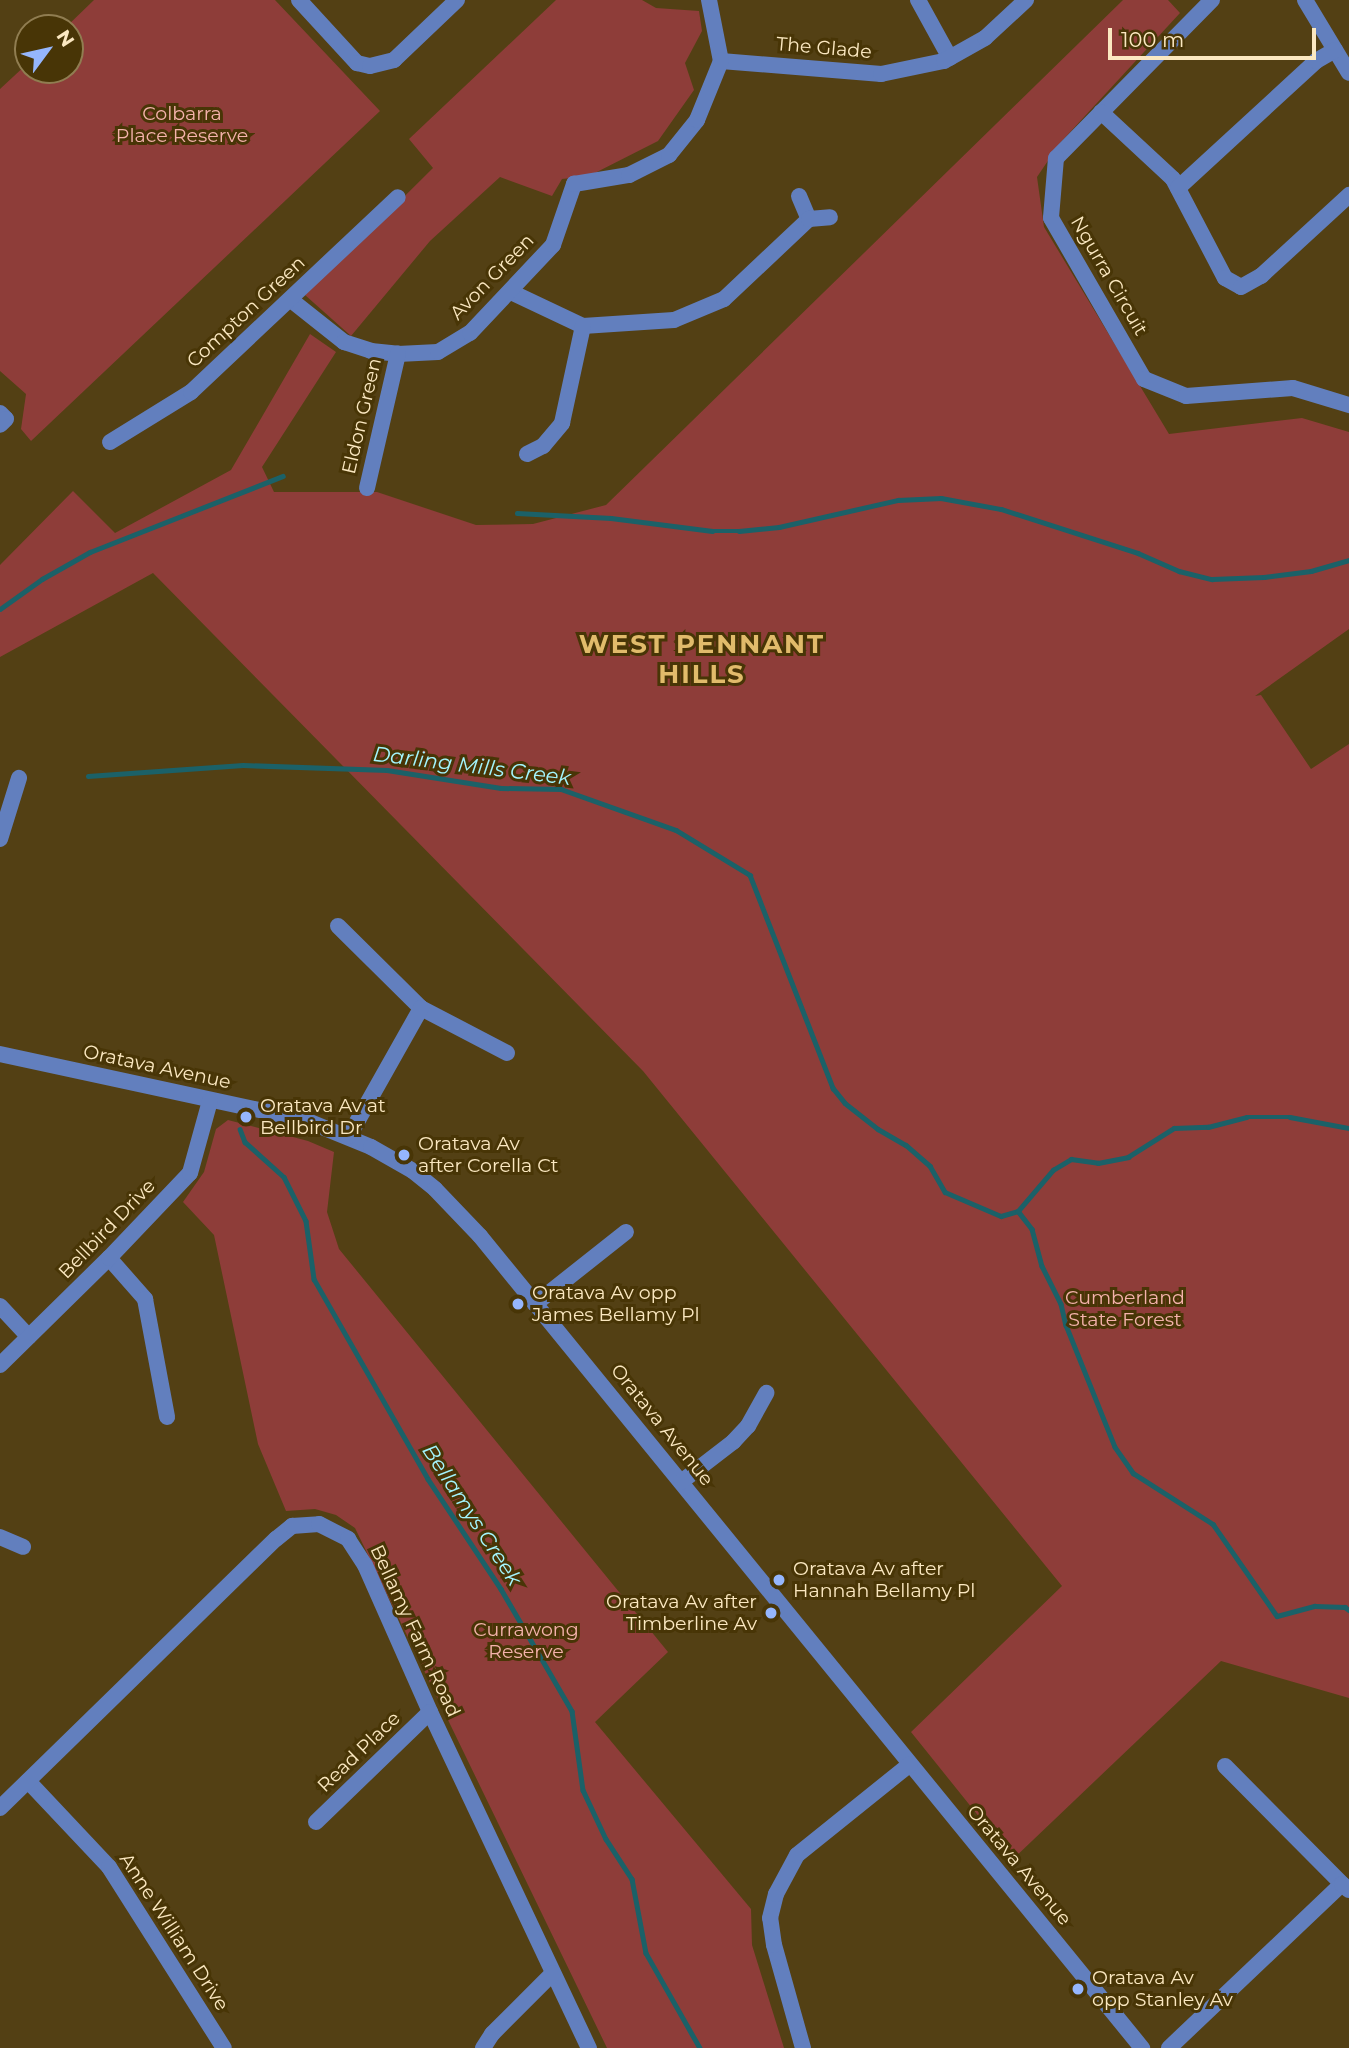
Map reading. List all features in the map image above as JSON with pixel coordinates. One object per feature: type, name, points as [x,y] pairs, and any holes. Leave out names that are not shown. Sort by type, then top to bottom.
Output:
[{"type":"street","points":[[299,0],[357,63],[370,66],[394,60],[457,0]]},
{"type":"street","points":[[709,0],[721,61]]},
{"type":"street","points":[[918,0],[950,58]]},
{"type":"street","name":"The Glade","points":[[721,61],[881,74],[950,58],[985,38],[1026,0]]},
{"type":"street","name":"Ngurra Circuit","points":[[1212,0],[1056,158],[1051,218],[1144,379],[1186,396],[1293,388],[1349,405]]},
{"type":"street","points":[[1306,0],[1349,73]]},
{"type":"street","points":[[1178,188],[1316,61],[1335,50]]},
{"type":"street","name":"Avon Green","points":[[291,300],[344,342],[371,351],[398,354],[438,352],[470,333],[553,245],[574,184],[629,175],[669,155],[697,121],[721,61]]},
{"type":"street","points":[[1101,112],[1173,179],[1224,278],[1241,287],[1261,276],[1349,195]]},
{"type":"street","name":"Compton Green","points":[[110,442],[191,392],[398,197]]},
{"type":"street","points":[[799,197],[809,219]]},
{"type":"street","points":[[511,292],[583,326],[674,320],[724,299],[809,219],[830,217]]},
{"type":"street","points":[[527,454],[543,446],[562,423],[583,326]]},
{"type":"street","name":"Eldon Green","points":[[367,488],[398,354]]},
{"type":"street","points":[[0,413],[6,419],[0,425]]},
{"type":"street","points":[[0,839],[19,778]]},
{"type":"street","points":[[338,926],[421,1008],[507,1053]]},
{"type":"street","points":[[349,1136],[421,1008]]},
{"type":"street","name":"Oratava Avenue","points":[[0,1054],[305,1121],[349,1136],[413,1171],[435,1189],[480,1236],[1142,2048]]},
{"type":"street","name":"Bellbird Drive","points":[[0,1365],[109,1258],[190,1173],[210,1101]]},
{"type":"street","points":[[535,1304],[626,1232]]},
{"type":"street","points":[[109,1258],[145,1298],[167,1417]]},
{"type":"street","points":[[0,1306],[29,1337]]},
{"type":"street","points":[[681,1482],[733,1442],[748,1426],[766,1393]]},
{"type":"street","name":"Bellamy Farm Road","points":[[0,1808],[276,1539],[292,1527],[319,1524],[348,1539],[365,1565],[430,1712],[589,2048]]},
{"type":"street","points":[[0,1537],[23,1547]]},
{"type":"street","name":"Read Place","points":[[316,1822],[430,1712]]},
{"type":"street","points":[[803,2048],[774,1945],[770,1918],[776,1894],[796,1855],[910,1764]]},
{"type":"street","points":[[1169,2048],[1346,1887],[1225,1766]]},
{"type":"street","name":"Anne William Drive","points":[[28,1781],[109,1867],[224,2048]]},
{"type":"street","points":[[483,2048],[492,2034],[553,1973]]},
{"type":"green space","name":"Colbarra Place Reserve","points":[[94,0],[275,0],[380,111],[31,441],[21,429],[26,394],[0,371],[0,89],[14,76],[14,84],[84,84],[84,14],[80,14]]},
{"type":"green space","points":[[556,0],[642,0],[656,8],[699,11],[702,31],[685,63],[694,90],[658,141],[589,176],[562,179],[552,196],[500,177],[430,241],[351,336],[305,295],[433,168],[409,139]]},
{"type":"green space","name":"Cumberland State Forest","points":[[1123,0],[1168,0],[1180,13],[1060,143],[1037,177],[1044,227],[1169,434],[1302,418],[1349,432],[1349,629],[1255,696],[1261,695],[1311,769],[1349,744],[1349,1698],[1221,1661],[1013,1859],[911,1732],[1062,1586],[643,1071],[153,573],[0,657],[0,565],[73,491],[115,533],[231,470],[310,334],[336,352],[262,467],[274,492],[377,492],[476,525],[533,524],[606,505]]},
{"type":"green space","name":"Currawong Reserve","points":[[228,1120],[308,1141],[334,1152],[327,1212],[339,1249],[668,1652],[595,1722],[751,1909],[752,1945],[784,2048],[607,2048],[355,1528],[336,1515],[315,1509],[286,1511],[258,1444],[214,1235],[183,1202],[204,1172],[216,1129]]},
{"type":"waterway","points":[[0,609],[42,579],[90,552],[283,476]]},
{"type":"waterway","points":[[517,513],[611,518],[712,531],[739,531],[779,527],[898,500],[941,498],[1001,509],[1138,553],[1179,571],[1212,579],[1264,577],[1311,571],[1349,560]]},
{"type":"waterway","name":"Darling Mills Creek","points":[[88,776],[243,765],[387,770],[501,788],[561,789],[676,830],[750,875],[833,1088],[845,1103],[878,1129],[906,1145],[930,1166],[945,1192],[1001,1216],[1018,1211]]},
{"type":"waterway","points":[[1018,1211],[1053,1170],[1071,1159],[1098,1163],[1128,1157],[1174,1128],[1208,1127],[1247,1117],[1290,1117],[1349,1128]]},
{"type":"waterway","name":"Bellamys Creek","points":[[240,1129],[245,1142],[284,1177],[306,1221],[314,1279],[428,1479],[501,1589],[572,1711],[583,1790],[606,1839],[632,1879],[646,1953],[700,2048]]},
{"type":"waterway","points":[[1018,1211],[1032,1229],[1042,1266],[1061,1304],[1066,1325],[1115,1447],[1133,1473],[1213,1524],[1277,1616],[1315,1606],[1345,1607],[1349,1610]]},
{"type":"place","name":"Oratava Av at Bellbird Dr","points":[[246,1117]]},
{"type":"place","name":"Oratava Av after Corella Ct","points":[[404,1155]]},
{"type":"place","name":"Oratava Av opp James Bellamy Pl","points":[[518,1304]]},
{"type":"place","name":"Oratava Av after Hannah Bellamy Pl","points":[[779,1580]]},
{"type":"place","name":"Oratava Av after Timberline Av","points":[[771,1613]]},
{"type":"place","name":"Oratava Av opp Stanley Av","points":[[1078,1989]]},
{"type":"district","name":"WEST PENNANT HILLS","points":[[702,660]]}]
